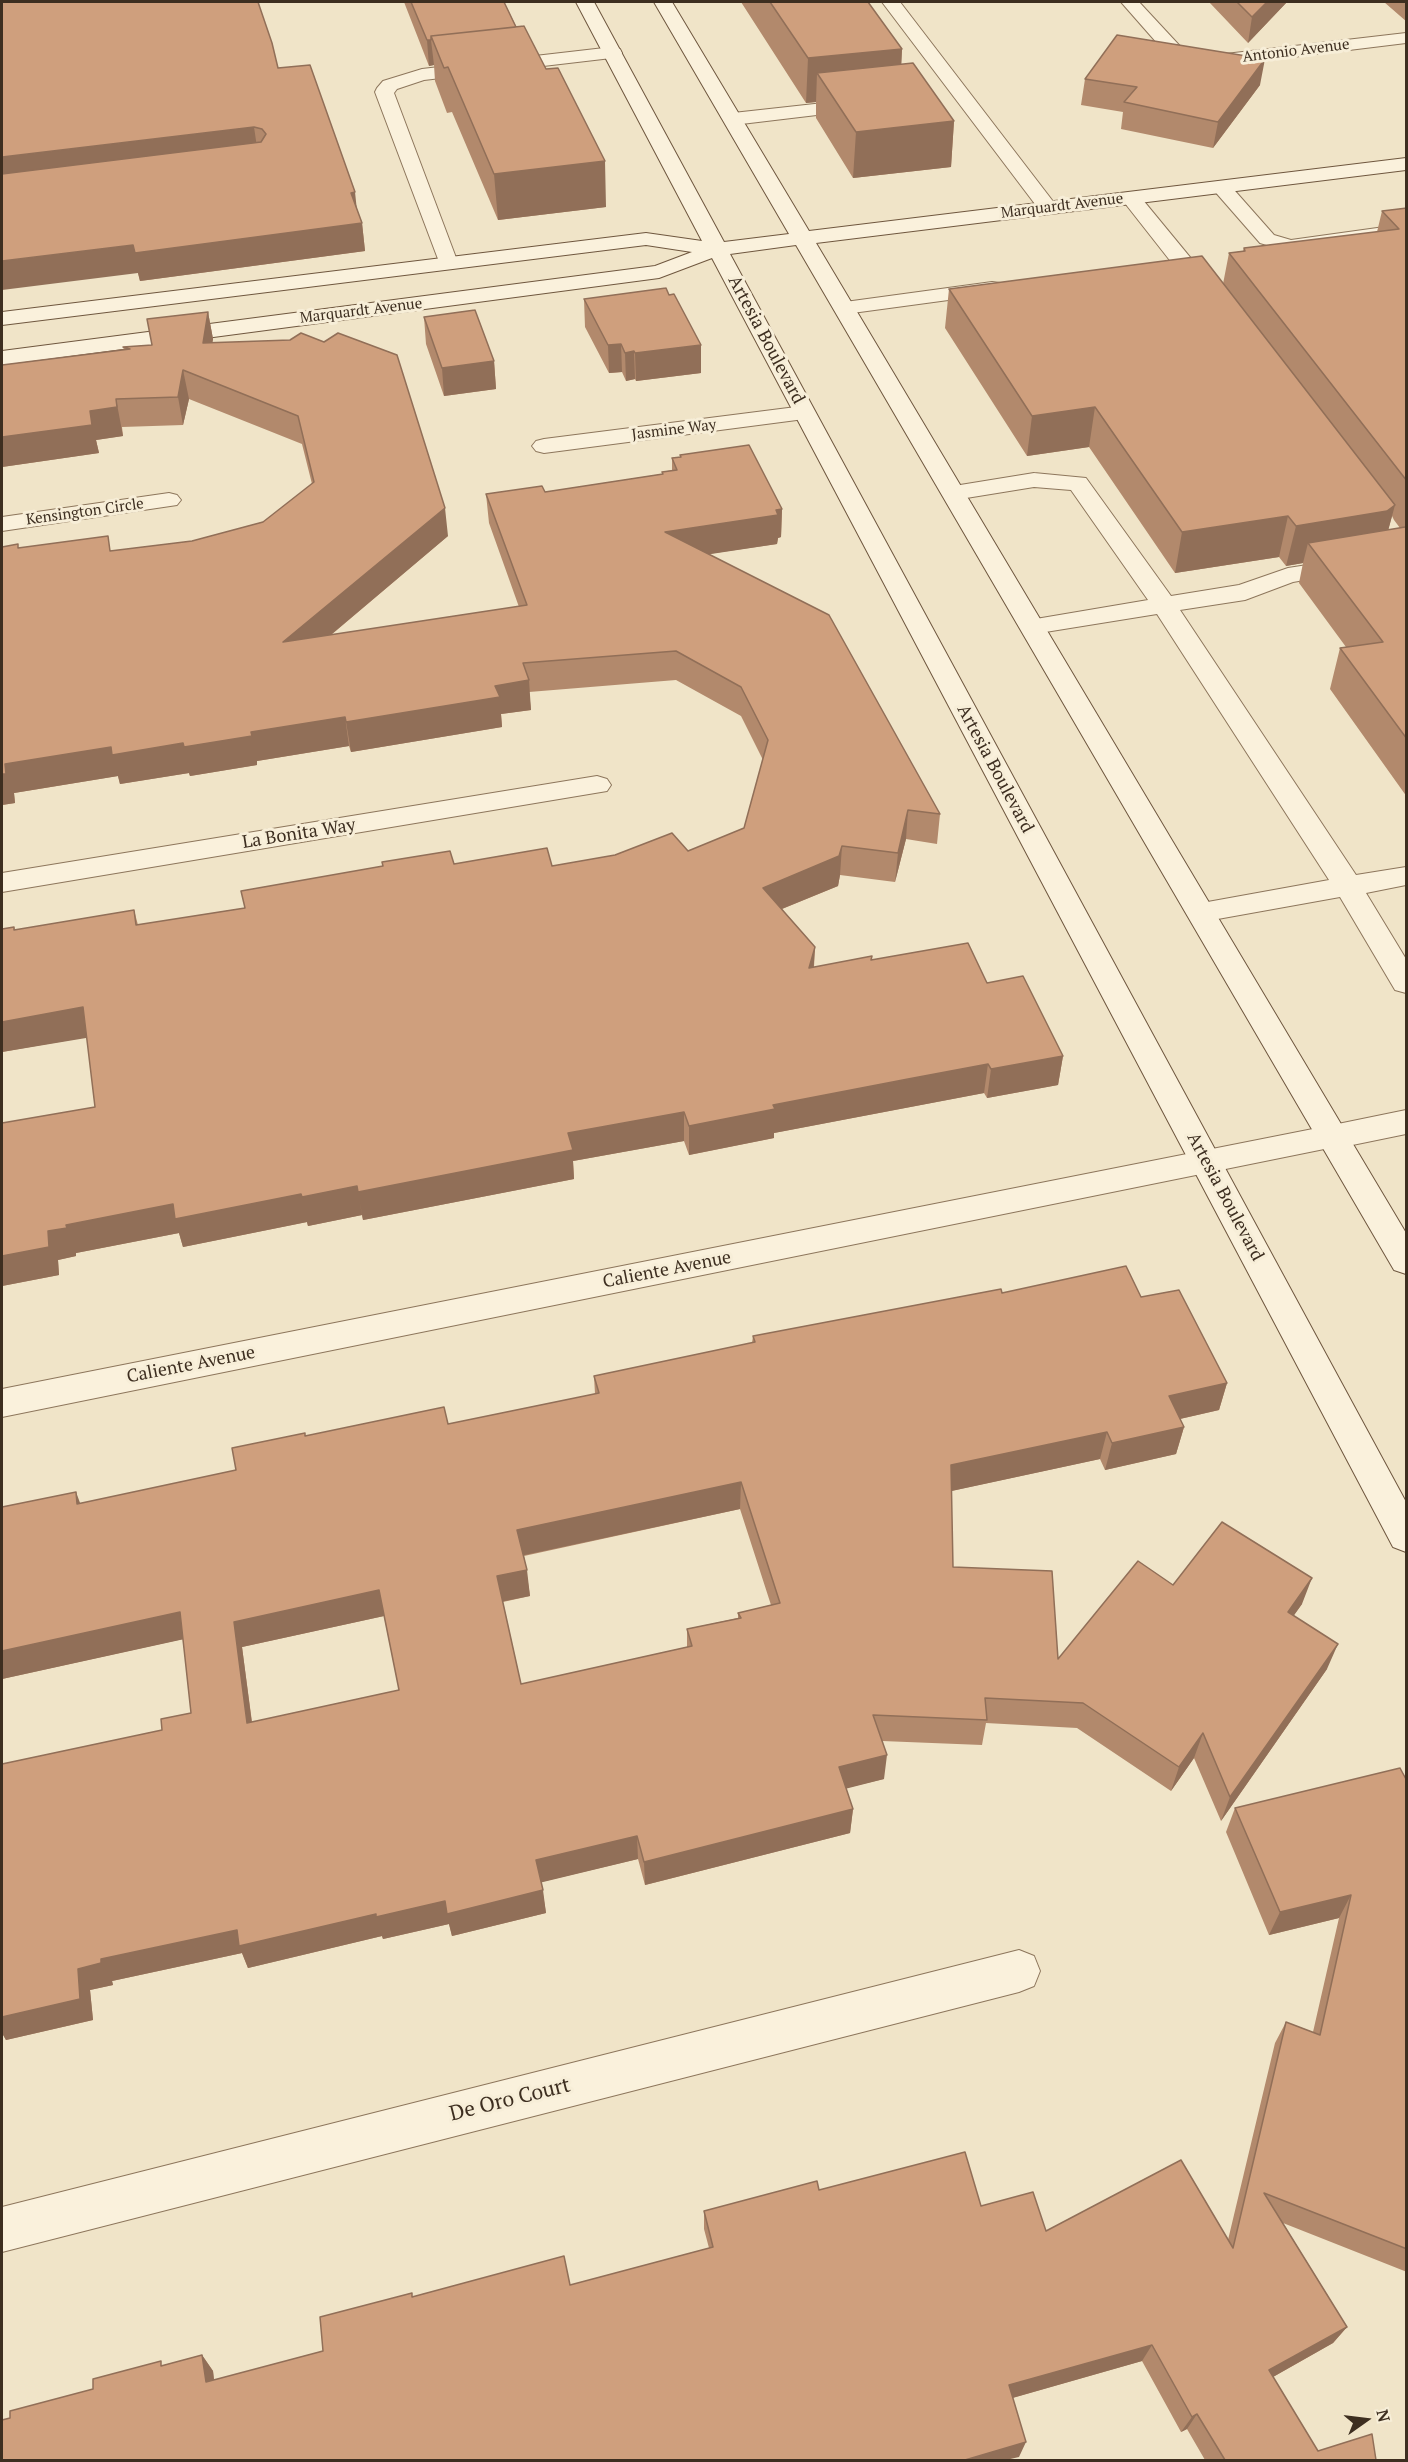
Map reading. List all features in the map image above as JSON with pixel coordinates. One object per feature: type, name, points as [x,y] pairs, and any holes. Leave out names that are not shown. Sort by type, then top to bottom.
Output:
[{"type":"main road","name":"Artesia Boulevard","points":[[585,2],[1407,1536]]},
{"type":"main road","points":[[663,2],[1407,1261]]},
{"type":"main road","points":[[891,2],[1048,208]]},
{"type":"main road","name":"Antonio Avenue","points":[[1130,2],[1186,64],[1407,38]]},
{"type":"main road","points":[[448,263],[432,215],[384,92],[390,85],[422,75],[613,53]]},
{"type":"main road","points":[[937,97],[960,94]]},
{"type":"main road","points":[[733,119],[880,103]]},
{"type":"main road","name":"Marquardt Avenue","points":[[2,358],[659,272],[717,249],[1407,164]]},
{"type":"main road","points":[[1221,187],[1267,239],[1290,246],[1407,230]]},
{"type":"main road","points":[[1131,198],[1226,315]]},
{"type":"main road","name":"Marquardt Avenue","points":[[2,319],[646,239],[717,249]]},
{"type":"main road","points":[[845,308],[1004,286]]},
{"type":"main road","name":"Jasmine Way","points":[[544,446],[804,413]]},
{"type":"main road","points":[[954,493],[1034,480],[1078,483],[1164,605],[1348,886],[1407,983]]},
{"type":"main road","name":"Kensington Circle","points":[[2,524],[169,500]]},
{"type":"main road","points":[[1033,626],[1245,592],[1288,575],[1364,564]]},
{"type":"main road","name":"La Bonita Way","points":[[2,883],[597,785]]},
{"type":"main road","points":[[1201,912],[1407,876]]},
{"type":"main road","name":"Caliente Avenue","points":[[2,1403],[1407,1122]]},
{"type":"main road","name":"De Oro Court","points":[[2,2230],[1019,1971]]},
{"type":"building","points":[[2,2],[258,2],[278,68],[310,65],[355,192],[351,193],[362,223],[135,253],[133,245],[2,261],[2,174],[261,142],[266,134],[262,129],[254,127],[2,157]]},
{"type":"building","points":[[411,2],[504,2],[516,27],[431,36],[431,40],[427,40]]},
{"type":"building","points":[[770,2],[868,2],[902,49],[808,58]]},
{"type":"building","points":[[1237,2],[1267,2],[1252,17]]},
{"type":"building","points":[[524,26],[546,69],[558,68],[605,161],[494,174],[448,67],[444,68],[431,36]]},
{"type":"building","points":[[1117,35],[1265,59],[1218,122],[1124,102],[1137,87],[1085,79]]},
{"type":"building","points":[[913,63],[954,121],[856,132],[817,73]]},
{"type":"building","points":[[1407,208],[1407,481],[1229,253],[1245,251],[1244,248],[1399,229],[1382,211]]},
{"type":"building","points":[[1202,256],[1395,505],[1387,511],[1296,526],[1288,516],[1182,532],[1095,407],[1032,416],[949,289]]},
{"type":"building","points":[[666,288],[669,295],[674,294],[701,345],[625,353],[621,344],[608,345],[584,299]]},
{"type":"building","points":[[475,310],[494,361],[442,368],[424,317]]},
{"type":"building","points":[[208,312],[203,343],[290,340],[301,333],[324,342],[338,333],[397,355],[445,508],[283,642],[527,605],[486,494],[542,486],[545,492],[663,474],[662,472],[677,470],[672,458],[681,457],[680,455],[749,445],[782,509],[776,510],[778,515],[665,532],[829,615],[940,814],[908,810],[898,853],[842,846],[839,856],[763,888],[815,947],[809,968],[872,956],[871,960],[968,943],[987,983],[1023,976],[1063,1056],[991,1069],[988,1064],[773,1105],[775,1109],[689,1126],[684,1112],[568,1133],[573,1150],[358,1192],[357,1186],[302,1197],[301,1194],[175,1219],[173,1204],[66,1225],[67,1228],[48,1231],[49,1247],[2,1256],[2,1123],[95,1107],[83,1007],[2,1022],[2,929],[14,927],[14,930],[134,910],[136,925],[245,908],[241,891],[383,866],[382,862],[450,851],[454,864],[547,848],[552,866],[615,855],[672,833],[688,851],[744,828],[768,740],[741,687],[676,651],[523,663],[529,680],[495,686],[500,697],[346,722],[345,717],[251,732],[252,736],[184,747],[183,743],[112,755],[111,747],[5,764],[6,774],[2,774],[2,547],[18,544],[18,548],[108,536],[110,551],[192,541],[263,522],[314,482],[298,416],[183,370],[178,397],[116,399],[117,407],[90,411],[92,425],[2,437],[2,365],[130,349],[123,347],[152,345],[147,319]]},
{"type":"building","points":[[1407,526],[1407,739],[1340,648],[1383,642],[1308,543]]},
{"type":"building","points":[[1126,1266],[1141,1297],[1179,1290],[1227,1383],[1169,1396],[1184,1427],[1112,1443],[1107,1432],[951,1465],[953,1567],[1052,1571],[1058,1659],[1138,1561],[1173,1585],[1222,1522],[1312,1578],[1288,1612],[1338,1644],[1230,1797],[1203,1733],[1179,1767],[1083,1703],[985,1698],[987,1720],[873,1715],[887,1755],[839,1767],[853,1809],[644,1862],[637,1836],[536,1860],[543,1890],[447,1914],[445,1901],[376,1917],[376,1914],[239,1946],[237,1930],[101,1959],[101,1963],[78,1969],[80,1999],[2,2017],[2,1764],[162,1730],[161,1719],[191,1713],[180,1612],[2,1651],[2,1507],[76,1492],[77,1504],[236,1470],[232,1448],[305,1433],[305,1436],[444,1407],[448,1424],[599,1393],[594,1376],[755,1342],[753,1336],[1001,1289],[1002,1293]],"holes":[[[741,1482],[780,1603],[738,1613],[741,1618],[687,1629],[692,1646],[521,1684],[497,1576],[527,1570],[517,1530]],[[379,1590],[399,1690],[247,1723],[234,1622]]]},
{"type":"building","points":[[1400,1768],[1407,1781],[1407,2249],[1264,2193],[1347,2327],[1269,2370],[1318,2451],[1372,2434],[1376,2460],[1225,2460],[1197,2414],[1192,2417],[1152,2345],[1009,2385],[1026,2442],[965,2460],[2,2460],[2,2420],[10,2418],[10,2411],[93,2389],[93,2379],[161,2361],[161,2366],[202,2355],[206,2382],[323,2351],[320,2317],[412,2293],[412,2297],[564,2256],[570,2285],[713,2247],[704,2211],[817,2181],[819,2190],[965,2152],[981,2206],[1033,2192],[1046,2231],[1181,2160],[1233,2248],[1286,2022],[1320,2035],[1351,1895],[1280,1912],[1235,1808]]}]
